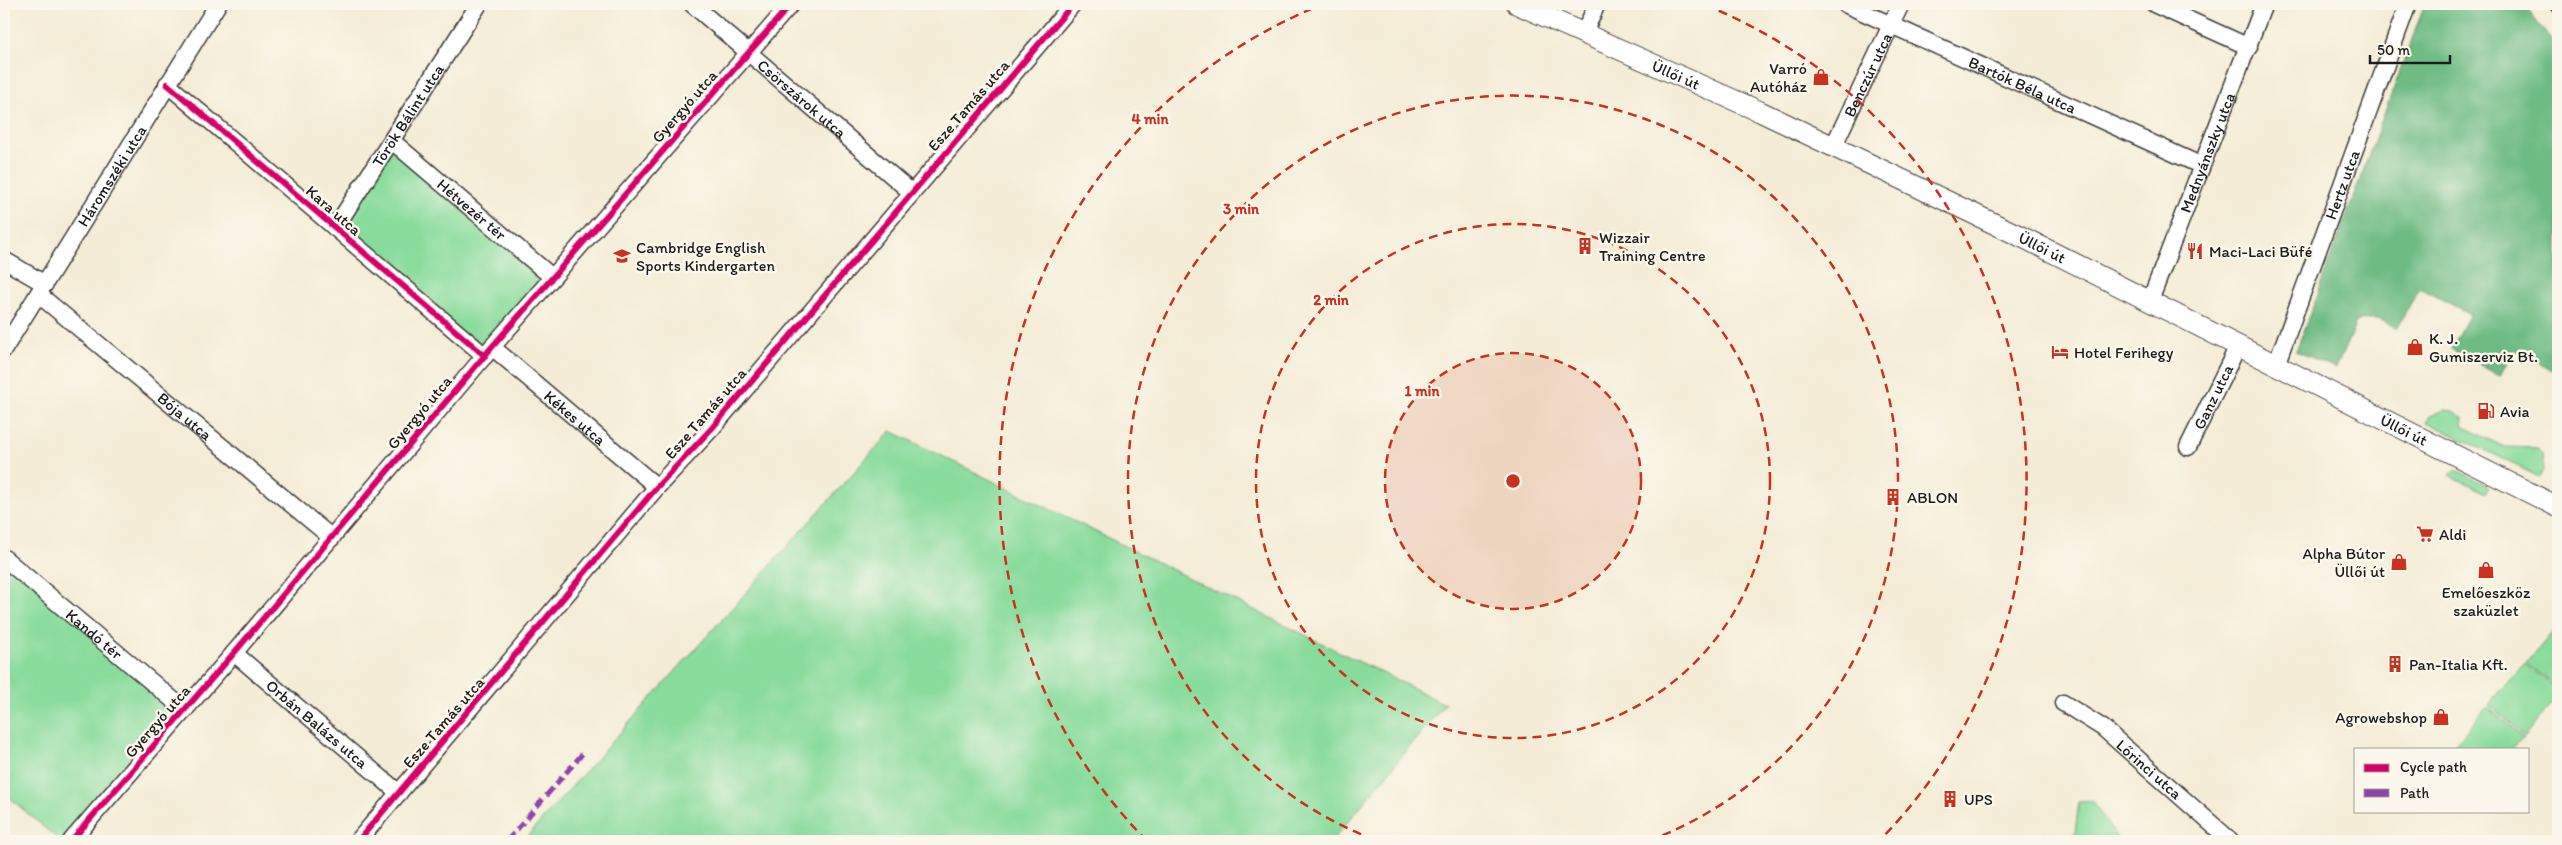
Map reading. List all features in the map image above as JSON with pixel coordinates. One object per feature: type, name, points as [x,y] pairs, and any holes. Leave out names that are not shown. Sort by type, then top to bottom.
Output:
[{"type":"main road","name":"Üllői út","points":[[1518,4],[1833,147],[2150,301],[2558,508]]},
{"type":"street","name":"Háromszéki utca","points":[[4,349],[218,4]]},
{"type":"street","name":"Török Bálint utca","points":[[334,228],[479,4]]},
{"type":"street","name":"Csörszárok utca","points":[[692,4],[911,192]]},
{"type":"street","name":"Gyergyó utca","points":[[71,841],[332,538],[488,351],[791,4]]},
{"type":"street","name":"Esze Tamás utca","points":[[358,841],[658,487],[712,428],[1073,4]]},
{"type":"street","points":[[1584,33],[1597,4]]},
{"type":"street","name":"Bartók Béla utca","points":[[1845,4],[2200,165]]},
{"type":"street","name":"Benczúr utca","points":[[1833,147],[1900,4]]},
{"type":"street","points":[[2154,4],[2249,47]]},
{"type":"street","name":"Mednyánszky utca","points":[[2150,301],[2200,165],[2249,47],[2264,4]]},
{"type":"street","name":"Hertz utca","points":[[2276,365],[2408,4]]},
{"type":"street","name":"Kara utca","points":[[167,84],[334,228],[488,351]]},
{"type":"street","name":"Hétvezér tér","points":[[392,140],[552,278]]},
{"type":"street","name":"Bója utca","points":[[4,260],[41,289],[332,538]]},
{"type":"street","name":"Ganz utca","points":[[2188,446],[2238,346]]},
{"type":"street","name":"Kékes utca","points":[[488,351],[658,487]]},
{"type":"street","name":"Kandó tér","points":[[4,558],[185,710]]},
{"type":"street","name":"Orbán Balázs utca","points":[[234,653],[399,793]]},
{"type":"street","name":"Lőrinci utca","points":[[2062,703],[2103,728],[2231,841]]},
{"type":"green space","points":[[2425,4],[2523,4],[2558,49],[2558,374],[2513,349],[2500,376],[2451,349],[2470,314],[2420,288],[2396,328],[2377,319],[2367,319],[2356,323],[2336,368],[2296,351]]},
{"type":"green space","points":[[392,141],[552,277],[485,356],[335,228]]},
{"type":"green space","points":[[2445,410],[2454,411],[2463,418],[2462,426],[2504,447],[2537,448],[2542,453],[2544,470],[2539,477],[2427,422],[2430,416]]},
{"type":"green space","points":[[891,431],[1445,704],[1332,841],[523,841]]},
{"type":"green space","points":[[2455,469],[2489,487],[2486,493],[2450,475]]},
{"type":"green space","points":[[4,558],[185,710],[71,841],[60,841],[4,793]]},
{"type":"green space","points":[[2558,626],[2558,689],[2527,662]]},
{"type":"green space","points":[[2526,663],[2558,691],[2558,697],[2524,736],[2488,705]]},
{"type":"green space","points":[[2487,707],[2523,738],[2514,748],[2452,748]]},
{"type":"green space","points":[[2092,801],[2119,841],[2032,841],[2044,832],[2054,840],[2070,840],[2075,832],[2079,802]]},
{"type":"railway","points":[[2550,4],[2558,15]]},
{"type":"marked path","points":[[507,841],[583,753]]},
{"type":"cycle path","points":[[71,841],[234,653],[492,347],[791,4]]},
{"type":"cycle path","points":[[358,841],[657,487],[712,428],[1073,4]]},
{"type":"cycle path","points":[[167,84],[485,356]]},
{"type":"place","name":"Varró Autóház","points":[[1821,77]]},
{"type":"place","name":"Wizzair Training Centre","points":[[1585,246]]},
{"type":"place","name":"Maci-Laci Büfé","points":[[2195,251]]},
{"type":"place","name":"Cambridge English Sports Kindergarten","points":[[622,256]]},
{"type":"place","name":"K. J. Gumiszerviz Bt.","points":[[2415,347]]},
{"type":"place","name":"Hotel Ferihegy","points":[[2060,352]]},
{"type":"place","name":"Avia","points":[[2486,411]]},
{"type":"place","name":"ABLON","points":[[1893,497]]},
{"type":"place","name":"Aldi","points":[[2425,534]]},
{"type":"place","name":"Alpha Bútor Üllői út","points":[[2399,562]]},
{"type":"place","name":"Emelőeszköz szaküzlet","points":[[2486,570]]},
{"type":"place","name":"Pan-Italia Kft.","points":[[2395,664]]},
{"type":"place","name":"Agrowebshop","points":[[2441,717]]},
{"type":"place","name":"UPS","points":[[1950,799]]}]
